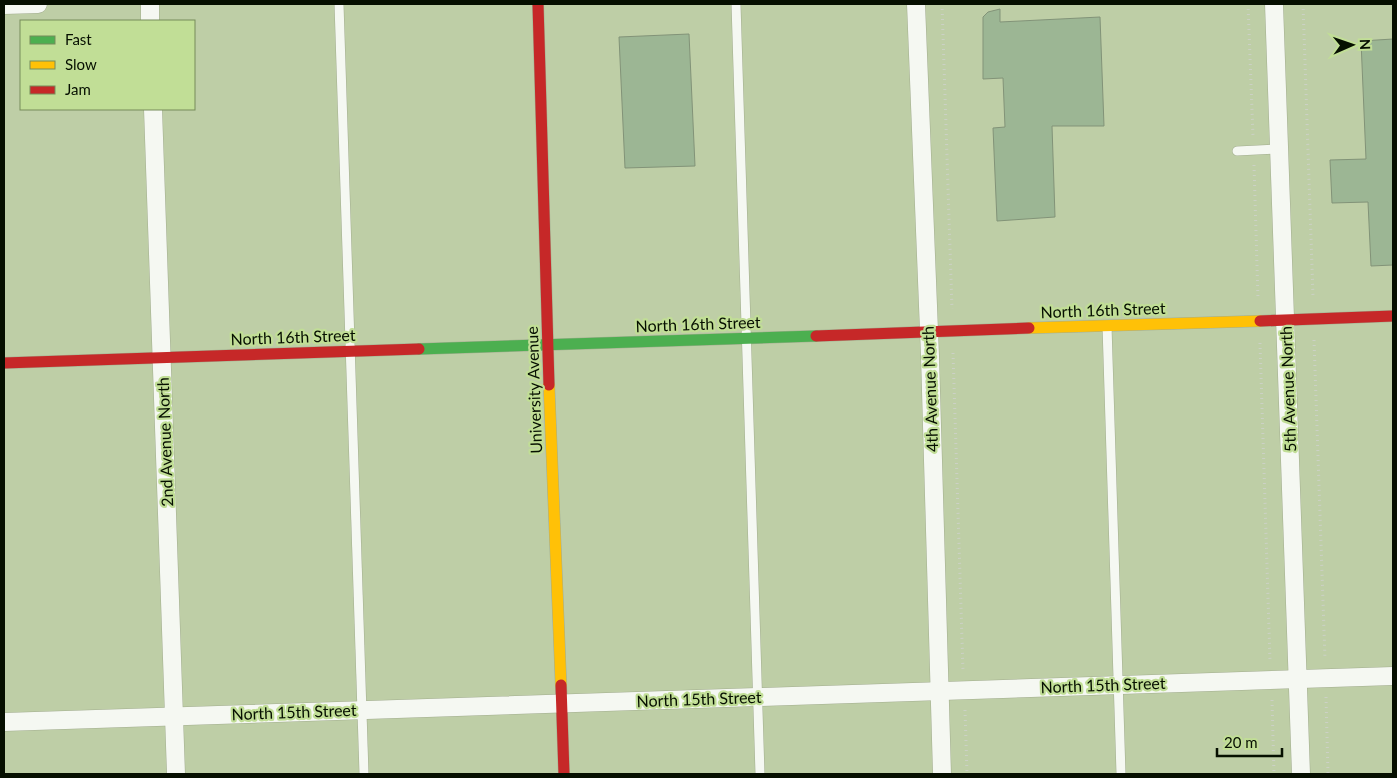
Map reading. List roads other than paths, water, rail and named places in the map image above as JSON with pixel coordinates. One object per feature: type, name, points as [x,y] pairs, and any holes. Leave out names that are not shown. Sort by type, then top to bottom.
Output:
[{"type":"street","points":[[4,5],[38,4]]},
{"type":"street","points":[[150,4],[150,20]]},
{"type":"street","name":"University Avenue","points":[[538,4],[548,345],[564,774]]},
{"type":"street","name":"4th Avenue North","points":[[916,4],[929,333],[942,774]]},
{"type":"street","name":"5th Avenue North","points":[[1274,4],[1301,774]]},
{"type":"street","name":"2nd Avenue North","points":[[153,110],[176,774]]},
{"type":"street","name":"North 16th Street","points":[[4,363],[1393,316]]},
{"type":"street","name":"North 15th Street","points":[[4,722],[1393,676]]},
{"type":"lane","points":[[339,4],[364,774]]},
{"type":"lane","points":[[736,4],[760,774]]},
{"type":"lane","points":[[1237,151],[1279,149]]},
{"type":"lane","points":[[1107,326],[1121,774]]}]
